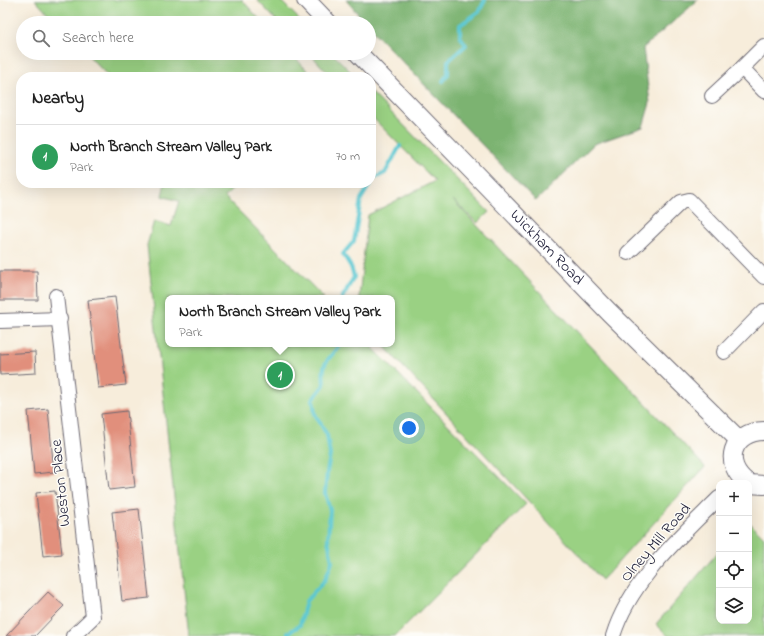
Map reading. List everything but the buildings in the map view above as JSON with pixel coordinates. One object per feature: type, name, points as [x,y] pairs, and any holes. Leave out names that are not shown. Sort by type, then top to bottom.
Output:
[{"type":"street","points":[[306,0],[321,16]]},
{"type":"street","points":[[712,96],[764,46]]},
{"type":"street","name":"Wickham Road","points":[[365,60],[609,312],[739,440]]},
{"type":"street","points":[[742,68],[764,91]]},
{"type":"street","points":[[628,253],[681,202],[689,200],[764,277]]},
{"type":"street","name":"Weston Place","points":[[56,296],[60,319],[93,617],[73,636]]},
{"type":"street","points":[[724,352],[764,311]]},
{"type":"street","points":[[0,321],[60,319]]},
{"type":"street","points":[[742,480],[734,469],[732,459],[734,449],[739,440],[746,434],[755,431],[764,431]]},
{"type":"street","points":[[752,483],[764,485]]},
{"type":"street","name":"Olney Mill Road","points":[[613,636],[616,624],[636,589],[674,543],[716,501]]},
{"type":"green space","points":[[35,0],[242,0],[257,16],[50,16]]},
{"type":"green space","points":[[257,0],[280,0],[296,16],[272,16]]},
{"type":"green space","points":[[346,0],[698,0],[643,48],[650,103],[643,127],[594,144],[536,201],[376,34],[376,16],[360,16]]},
{"type":"green space","points":[[93,60],[297,60],[308,72],[104,72]]},
{"type":"green space","points":[[316,60],[339,60],[351,72],[327,72]]},
{"type":"green space","points":[[376,97],[489,212],[477,223],[452,199],[705,467],[602,580],[385,347],[395,347],[395,295],[359,295],[368,215],[435,181],[376,121]]},
{"type":"green space","points":[[164,188],[233,188],[225,197],[321,295],[165,295],[165,347],[372,347],[526,504],[395,636],[189,636],[147,245],[154,221],[171,226],[179,201],[162,196]]},
{"type":"green space","points":[[752,525],[764,537],[764,636],[668,636],[656,624],[716,554],[716,624],[752,624]]},
{"type":"waterway","points":[[443,81],[448,74],[448,61],[466,45],[460,36],[460,25],[479,12],[485,0]]},
{"type":"waterway","points":[[376,178],[385,173],[400,146]]},
{"type":"waterway","points":[[344,295],[354,277],[351,267],[343,254],[354,241],[361,199],[368,188]]},
{"type":"waterway","points":[[288,636],[288,633],[300,625],[306,601],[325,580],[332,562],[328,539],[330,510],[325,493],[330,455],[327,435],[315,414],[313,399],[324,385],[323,372],[325,364],[338,347]]},
{"type":"place","name":"North Branch Stream Valley Park","points":[[280,375]]}]
